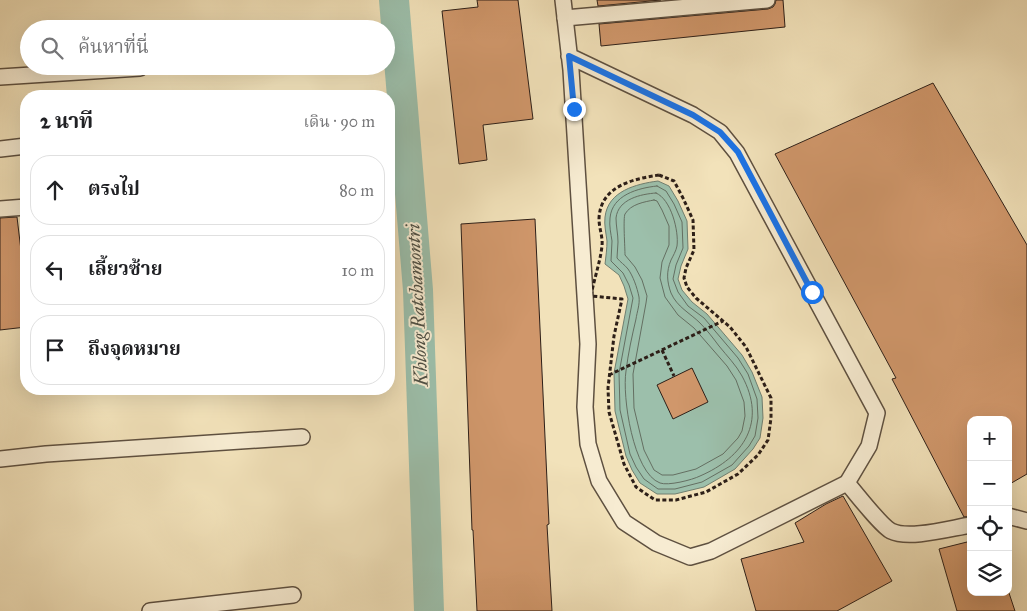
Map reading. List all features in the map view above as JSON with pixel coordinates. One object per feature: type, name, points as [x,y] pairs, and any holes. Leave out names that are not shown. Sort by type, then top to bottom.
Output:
[{"type":"lane","points":[[563,0],[569,56],[571,70],[588,344],[585,407],[588,444],[599,481],[624,522],[656,543],[690,557],[711,551],[847,483],[869,446],[877,414],[738,152],[720,132],[693,115],[569,56]]},
{"type":"lane","points":[[565,18],[767,0]]},
{"type":"lane","points":[[0,77],[31,75]]},
{"type":"lane","points":[[0,149],[20,147]]},
{"type":"lane","points":[[0,209],[20,207]]},
{"type":"lane","points":[[0,459],[46,454],[302,438]]},
{"type":"lane","points":[[847,483],[890,531],[906,535],[967,526]]},
{"type":"lane","points":[[1012,517],[1027,521]]},
{"type":"lane","points":[[150,611],[293,595]]},
{"type":"path","points":[[659,175],[674,181],[693,220],[694,250],[684,278],[687,287],[696,298],[723,321],[746,347],[771,398],[768,440],[758,455],[738,474],[706,492],[676,500],[655,500],[636,487],[624,464],[609,412],[609,375],[614,336],[622,299],[591,296],[602,244],[599,217],[603,201],[620,185],[639,178],[659,175]]},
{"type":"path","points":[[613,373],[723,321]]},
{"type":"path","points":[[662,350],[674,376]]},
{"type":"water","points":[[658,181],[669,186],[687,221],[688,249],[678,279],[682,290],[692,302],[707,314],[742,355],[752,372],[762,397],[763,418],[760,438],[753,449],[735,469],[704,487],[675,494],[657,494],[640,483],[626,456],[615,411],[614,373],[628,299],[619,275],[605,264],[607,241],[605,217],[611,201],[624,190]]},
{"type":"building","points":[[477,0],[518,0],[533,119],[483,125],[487,160],[459,164],[442,11],[478,7]]},
{"type":"building","points":[[597,0],[661,0],[598,6]]},
{"type":"building","points":[[776,0],[783,0],[785,27],[601,46],[599,24],[768,9],[773,7]]},
{"type":"building","points":[[933,83],[1027,245],[1027,474],[1012,483],[1012,416],[967,416],[967,517],[964,517],[892,379],[896,378],[775,154]]},
{"type":"building","points":[[17,217],[20,242],[20,328],[0,330],[0,218]]},
{"type":"building","points":[[535,219],[552,611],[477,611],[472,530],[461,224]]},
{"type":"building","points":[[692,368],[708,402],[673,419],[657,385]]},
{"type":"building","points":[[843,496],[892,581],[837,611],[756,611],[741,559],[804,542],[795,523]]},
{"type":"building","points":[[967,542],[967,596],[1010,596],[1015,611],[957,611],[939,549]]},
{"type":"waterway","name":"Khlong Ratchamontri","points":[[394,0],[418,290],[429,611]]},
{"type":"route","points":[[574,109],[569,56],[693,115],[720,132],[738,152],[812,292]]}]
